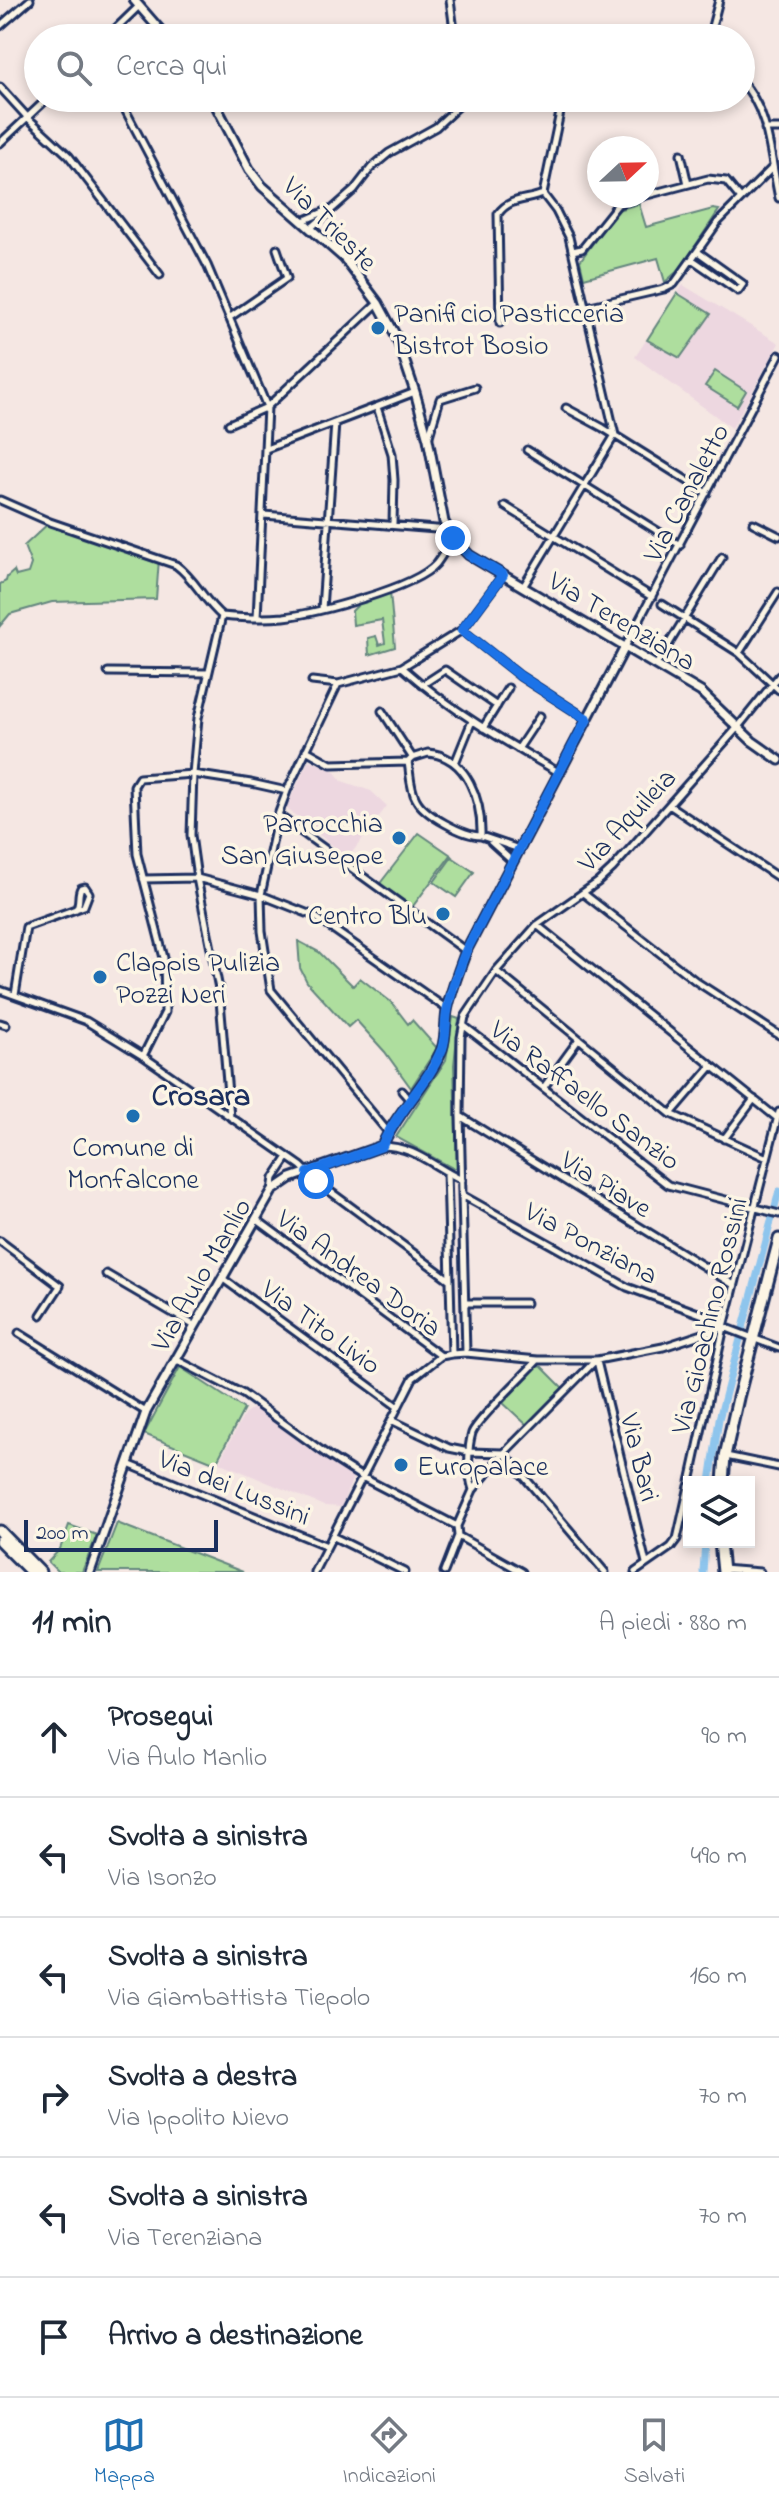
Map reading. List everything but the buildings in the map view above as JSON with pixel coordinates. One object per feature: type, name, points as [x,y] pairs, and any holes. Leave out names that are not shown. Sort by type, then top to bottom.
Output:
[{"type":"main road","points":[[723,1476],[745,1334],[779,1239]]},
{"type":"main road","points":[[0,1531],[40,1572]]},
{"type":"main road","points":[[0,1541],[29,1570]]},
{"type":"main road","points":[[720,1548],[722,1571]]},
{"type":"street","points":[[0,25],[30,0]]},
{"type":"street","points":[[450,0],[453,24]]},
{"type":"street","points":[[713,24],[719,0]]},
{"type":"street","points":[[118,24],[136,4],[154,24]]},
{"type":"street","points":[[0,87],[69,156],[160,275]]},
{"type":"street","points":[[755,97],[779,198]]},
{"type":"street","points":[[0,143],[35,112]]},
{"type":"street","points":[[126,112],[207,265],[267,407],[257,618]]},
{"type":"street","name":"Via Trieste","points":[[219,112],[249,169],[262,186],[344,258],[378,303],[397,338],[415,392],[448,530]]},
{"type":"street","points":[[311,228],[354,190],[371,168],[389,153],[436,127],[452,112]]},
{"type":"street","points":[[543,194],[560,112]]},
{"type":"street","points":[[765,129],[779,129]]},
{"type":"street","points":[[681,154],[688,184]]},
{"type":"street","points":[[586,307],[674,284],[718,222],[772,168]]},
{"type":"street","points":[[659,191],[708,179],[726,181],[740,198]]},
{"type":"street","points":[[523,587],[615,435],[572,251],[563,224],[543,194]]},
{"type":"street","points":[[500,323],[498,214],[512,201],[543,194]]},
{"type":"street","points":[[303,221],[333,208]]},
{"type":"street","points":[[572,251],[582,249],[615,208]]},
{"type":"street","points":[[229,318],[287,278],[277,249]]},
{"type":"street","points":[[693,260],[738,291],[743,284],[698,252]]},
{"type":"street","points":[[229,424],[267,407],[378,303]]},
{"type":"street","name":"Via Canaletto","points":[[625,647],[779,355]]},
{"type":"street","points":[[428,439],[440,399],[475,388]]},
{"type":"street","points":[[266,449],[415,392]]},
{"type":"street","points":[[377,407],[392,454],[393,524]]},
{"type":"street","points":[[566,408],[707,493]]},
{"type":"street","points":[[322,609],[335,423]]},
{"type":"street","points":[[527,450],[680,545]]},
{"type":"street","points":[[0,500],[50,522],[176,565],[186,572],[212,608],[222,616],[286,616],[389,589],[424,574],[435,565],[448,530],[264,515]]},
{"type":"street","points":[[505,506],[652,597]]},
{"type":"street","points":[[753,523],[779,536]]},
{"type":"street","name":"Via Terenziana","points":[[448,530],[469,555],[701,692],[752,741],[779,760]]},
{"type":"street","points":[[656,665],[722,557]]},
{"type":"street","points":[[312,681],[338,684],[402,667],[462,630],[503,575]]},
{"type":"street","points":[[739,653],[778,592]]},
{"type":"street","points":[[662,604],[739,653],[779,690]]},
{"type":"street","points":[[222,616],[198,718],[191,835],[219,989],[231,1117]]},
{"type":"street","points":[[462,630],[520,676],[587,719]]},
{"type":"street","points":[[462,1180],[411,1151],[397,1146],[382,1146],[443,1047],[454,982],[466,951],[625,647]]},
{"type":"street","points":[[402,667],[482,728],[560,773]]},
{"type":"street","points":[[422,685],[445,670],[497,706]]},
{"type":"street","points":[[108,672],[208,673]]},
{"type":"street","name":"Via Aquileia","points":[[466,1353],[460,1115],[465,1017],[496,971],[537,925],[612,869],[779,676]]},
{"type":"street","points":[[338,684],[278,815],[261,895],[262,931],[271,990],[388,1132]]},
{"type":"street","points":[[482,728],[508,688]]},
{"type":"street","points":[[382,711],[410,760],[414,797],[421,806],[466,833],[490,841],[514,862]]},
{"type":"street","points":[[518,749],[540,716]]},
{"type":"street","points":[[455,763],[472,721]]},
{"type":"street","points":[[306,750],[331,764],[410,760],[428,753],[442,754],[455,763],[470,783],[481,820],[481,836]]},
{"type":"street","points":[[143,1056],[165,1012],[164,958],[137,854],[134,786],[139,778],[193,774],[287,791]]},
{"type":"street","points":[[669,805],[779,878]]},
{"type":"street","points":[[278,815],[466,951]]},
{"type":"street","points":[[490,841],[520,850]]},
{"type":"street","points":[[143,879],[197,878],[261,895],[314,916],[448,1009]]},
{"type":"street","points":[[583,893],[697,982],[779,1035]]},
{"type":"street","points":[[15,995],[26,927],[76,909]]},
{"type":"street","points":[[537,925],[778,1115]]},
{"type":"street","points":[[496,971],[671,1114],[767,1158]]},
{"type":"street","points":[[0,990],[86,1021],[143,1056],[288,1157],[450,1280]]},
{"type":"street","name":"Via Raffaello Sanzio","points":[[463,1025],[668,1185],[778,1214]]},
{"type":"street","points":[[544,1087],[579,1039]]},
{"type":"street","points":[[671,1114],[712,1066]]},
{"type":"street","points":[[402,1091],[410,1100]]},
{"type":"street","points":[[724,1139],[754,1099]]},
{"type":"street","name":"Via Piave","points":[[460,1115],[734,1285]]},
{"type":"street","name":"Via Gioachino Rossini","points":[[691,1476],[734,1285],[778,1115]]},
{"type":"street","name":"Via Aulo Manlio","points":[[90,1572],[146,1412],[272,1191],[291,1178],[382,1146]]},
{"type":"street","points":[[272,1191],[274,1178],[288,1157]]},
{"type":"street","points":[[447,1172],[452,1354]]},
{"type":"street","name":"Via Ponziana","points":[[462,1195],[627,1287],[717,1320],[724,1327],[779,1348]]},
{"type":"street","name":"Via Andrea Doria","points":[[256,1219],[441,1356]]},
{"type":"street","points":[[0,1241],[60,1286],[41,1315]]},
{"type":"street","points":[[106,1274],[196,1326]]},
{"type":"street","name":"Via Tito Livio","points":[[222,1278],[398,1407]]},
{"type":"street","points":[[465,1303],[526,1303]]},
{"type":"street","points":[[706,1317],[710,1331]]},
{"type":"street","points":[[314,1572],[413,1378],[441,1356],[466,1353],[538,1360],[597,1360],[651,1350],[724,1327]]},
{"type":"street","points":[[19,1333],[146,1412]]},
{"type":"street","points":[[177,1360],[243,1394],[362,1477],[457,1526]]},
{"type":"street","points":[[473,1490],[469,1452],[473,1430],[538,1360]]},
{"type":"street","points":[[444,1572],[458,1536],[457,1526],[473,1490],[504,1453],[597,1360]]},
{"type":"street","name":"Via Bari","points":[[597,1360],[646,1563]]},
{"type":"street","points":[[391,1420],[449,1448],[504,1453],[605,1572]]},
{"type":"street","points":[[725,1456],[779,1467]]},
{"type":"street","name":"Via dei Lussini","points":[[127,1464],[327,1546]]},
{"type":"street","name":"Via Gioachino Rossini","points":[[635,1572],[671,1547],[677,1539],[683,1512]]},
{"type":"street","points":[[332,1536],[405,1572]]},
{"type":"street","points":[[458,1536],[522,1572]]},
{"type":"street","points":[[722,1571],[760,1572]]},
{"type":"shaded area","points":[[683,285],[779,343],[732,428],[635,357]]},
{"type":"shaded area","points":[[309,760],[333,770],[342,781],[371,791],[387,806],[348,858],[286,808]]},
{"type":"shaded area","points":[[254,1407],[354,1475],[341,1507],[324,1506],[219,1462],[245,1413]]},
{"type":"green space","points":[[640,208],[646,227],[719,210],[680,269],[665,282],[658,258],[584,278],[580,261],[617,210]]},
{"type":"green space","points":[[677,293],[711,314],[680,358],[647,340]]},
{"type":"green space","points":[[715,371],[746,391],[737,406],[705,386]]},
{"type":"green space","points":[[50,522],[159,559],[156,599],[52,602],[10,614],[0,626],[0,584],[14,571],[16,576],[28,573],[31,564],[24,546]]},
{"type":"green space","points":[[390,592],[395,647],[369,655],[368,638],[376,636],[379,645],[385,643],[382,620],[353,625],[352,611],[361,602]]},
{"type":"green space","points":[[419,833],[451,855],[410,910],[378,886]]},
{"type":"green space","points":[[452,857],[474,872],[456,897],[434,882]]},
{"type":"green space","points":[[298,941],[319,952],[353,986],[360,978],[391,1002],[408,1024],[412,1020],[437,1048],[411,1088],[385,1052],[356,1020],[348,1027],[307,982],[300,968]]},
{"type":"green space","points":[[453,1017],[459,1019],[454,1065],[457,1167],[454,1169],[396,1137],[446,1060]]},
{"type":"green space","points":[[537,1366],[542,1367],[563,1388],[528,1426],[503,1403]]},
{"type":"green space","points":[[180,1367],[244,1409],[216,1463],[144,1434]]},
{"type":"green space","points":[[117,1523],[243,1572],[98,1572]]},
{"type":"green space","points":[[69,1525],[97,1535],[82,1572],[58,1572],[48,1562],[60,1549]]},
{"type":"waterway","points":[[711,1476],[719,1419],[779,1191]]},
{"type":"waterway","points":[[703,1572],[705,1548]]},
{"type":"place","name":"Panificio Pasticceria Bistrot Bosio","points":[[378,328]]},
{"type":"place","name":"Parrocchia San Giuseppe","points":[[399,838]]},
{"type":"place","name":"Centro Blu","points":[[443,914]]},
{"type":"place","name":"Clappis Pulizia Pozzi Neri","points":[[100,977]]},
{"type":"place","name":"Comune di Monfalcone","points":[[133,1116]]},
{"type":"place","name":"Europalace","points":[[401,1465]]},
{"type":"district","name":"Crosara","points":[[201,1095]]},
{"type":"route","points":[[316,1181],[308,1173],[382,1146],[434,1063],[443,1047],[454,982],[466,951],[587,719],[520,676],[462,630],[503,575],[469,555],[453,538]]}]
